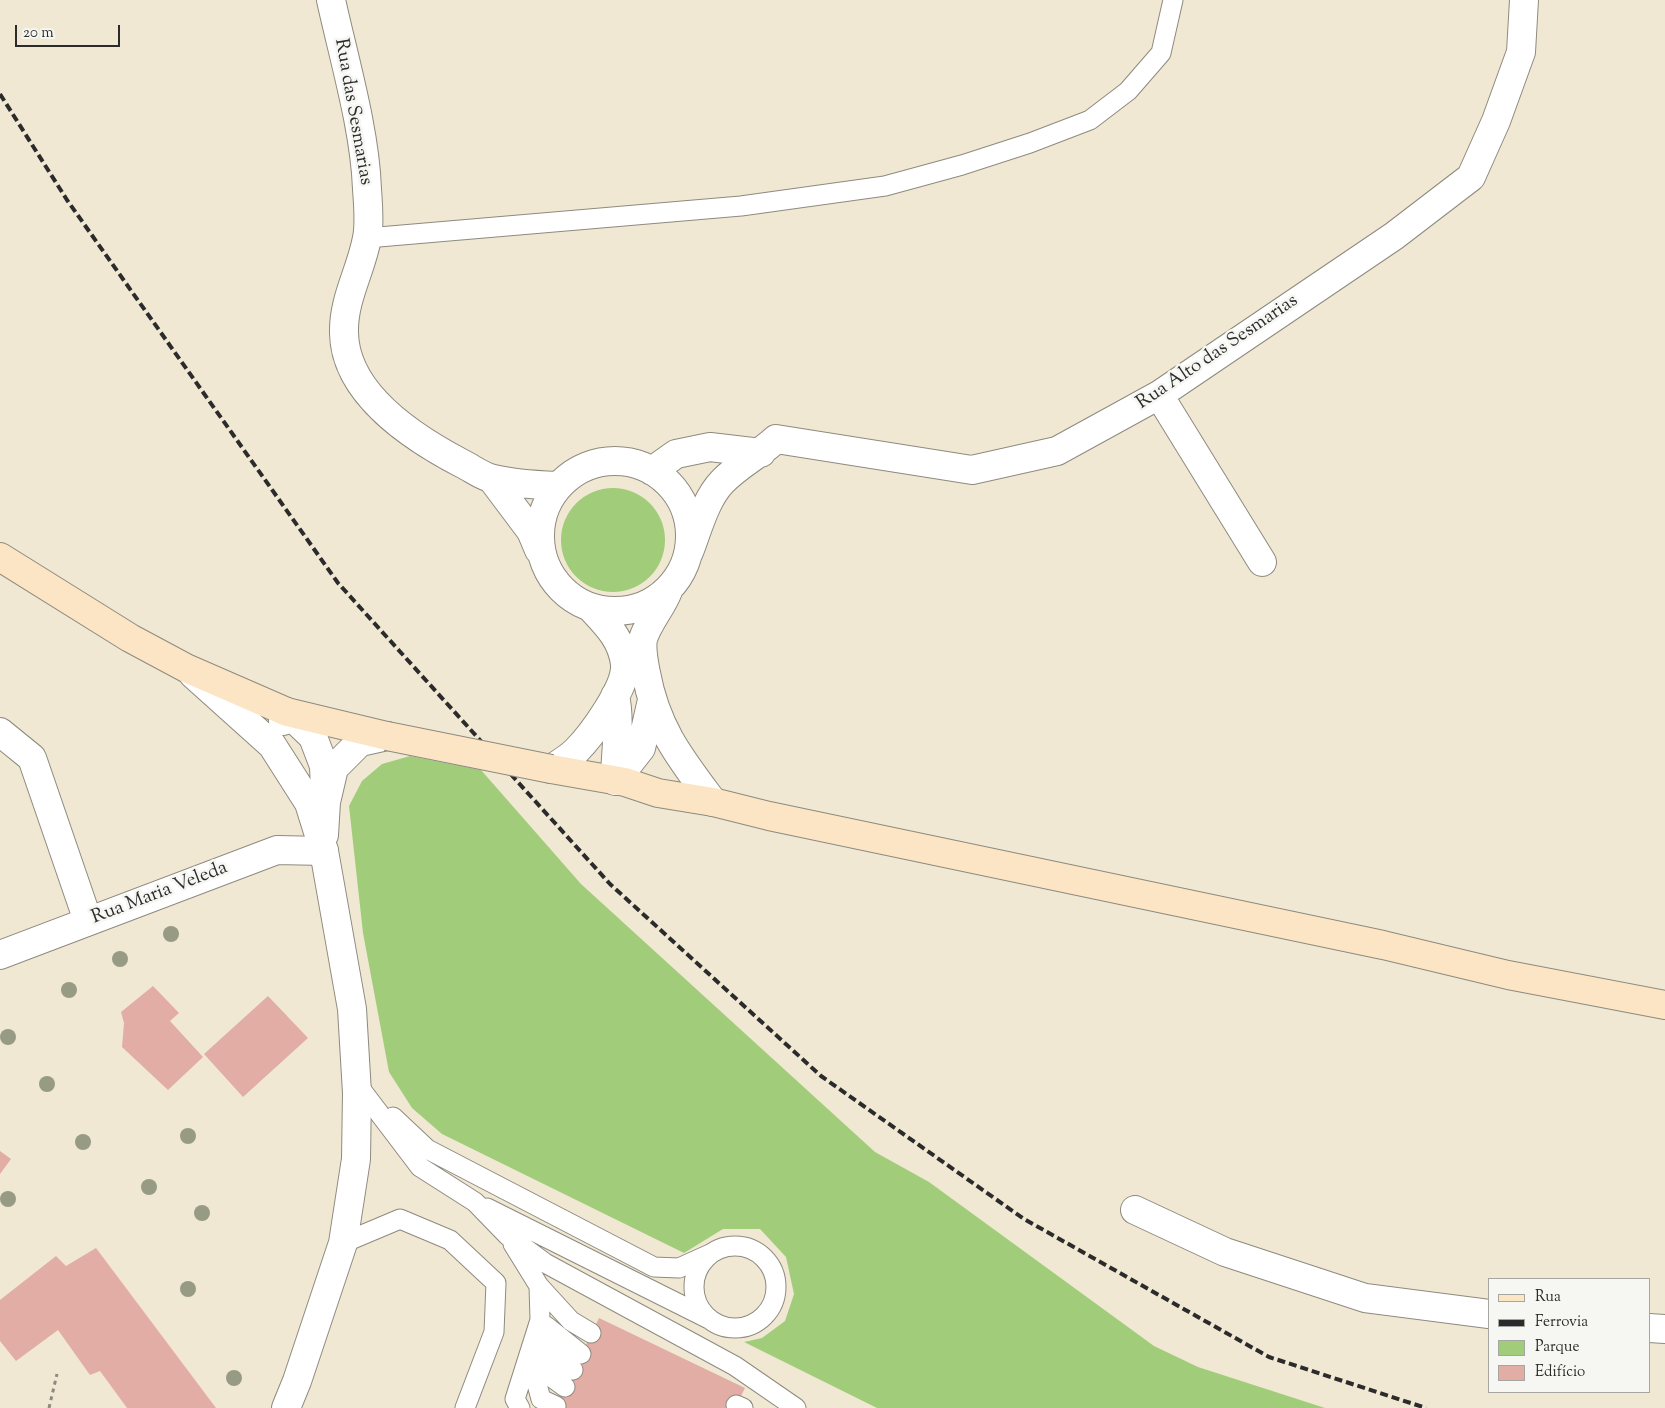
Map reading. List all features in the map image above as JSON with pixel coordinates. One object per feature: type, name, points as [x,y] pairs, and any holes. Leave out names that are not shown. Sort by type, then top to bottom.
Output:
[{"type":"main road","points":[[0,557],[130,638],[186,668],[288,712],[387,736],[551,770],[615,781],[779,818],[1383,945],[1508,975],[1665,1005]]},
{"type":"street","name":"Rua das Sesmarias","points":[[331,0],[364,150],[367,188],[367,238],[347,300],[344,318],[346,350],[354,372],[368,392],[399,422],[436,449],[492,479],[558,486]]},
{"type":"street","name":"Rua Alto das Sesmarias","points":[[669,589],[682,572],[710,500],[721,483],[737,468],[761,453],[776,438],[972,470],[1057,451],[1159,395],[1394,236],[1471,177],[1496,121],[1521,52],[1524,0]]},
{"type":"street","points":[[1159,395],[1262,562]]},
{"type":"street","points":[[652,471],[676,454],[710,447],[761,453]]},
{"type":"street","points":[[669,589],[652,602],[633,610],[613,612],[592,609],[574,600],[560,588],[548,572],[540,552],[539,531],[544,510],[558,486],[571,474],[592,463],[616,460],[638,464],[658,474],[674,489],[685,508],[691,529],[689,552]]},
{"type":"street","name":"Rua das Sesmarias","points":[[492,479],[532,531],[548,572]]},
{"type":"street","points":[[669,589],[643,639],[643,658],[657,716],[675,753],[713,802]]},
{"type":"street","points":[[551,770],[575,752],[615,696],[625,666],[619,643],[613,631],[592,609]]},
{"type":"street","points":[[186,668],[238,712],[272,745],[309,803],[324,851],[352,1009],[357,1084],[356,1159],[343,1243],[297,1382],[286,1408]]},
{"type":"street","points":[[615,696],[618,712],[615,781]]},
{"type":"street","points":[[615,781],[641,748],[652,700]]},
{"type":"street","points":[[272,745],[288,712],[313,737],[324,766],[326,802],[324,851]]},
{"type":"street","points":[[0,732],[32,758],[88,921]]},
{"type":"street","points":[[326,802],[334,768],[360,742],[387,736]]},
{"type":"street","name":"Rua Maria Veleda","points":[[0,955],[277,850],[324,851]]},
{"type":"street","points":[[1135,1210],[1225,1252],[1365,1298],[1488,1314]]},
{"type":"street","points":[[1650,1328],[1665,1329]]},
{"type":"lane","points":[[367,238],[741,206],[884,186],[962,165],[1030,144],[1090,120],[1128,91],[1161,53],[1173,0]]},
{"type":"lane","points":[[357,1084],[427,1149],[654,1267],[679,1268],[723,1247],[737,1245],[752,1248],[763,1256],[775,1274],[776,1289],[769,1311],[745,1327],[730,1327],[475,1202],[420,1167],[357,1084]]},
{"type":"lane","points":[[475,1202],[507,1235],[545,1263],[735,1366],[796,1408]]},
{"type":"lane","points":[[343,1243],[400,1219],[450,1240],[496,1283],[494,1332],[465,1408]]},
{"type":"lane","points":[[507,1235],[539,1286],[570,1321],[591,1333]]},
{"type":"lane","points":[[709,1318],[700,1308],[695,1293],[695,1278],[700,1265],[710,1254]]},
{"type":"lane","points":[[520,1408],[515,1399],[540,1320],[539,1286]]},
{"type":"lane","points":[[531,1345],[554,1378],[573,1370],[561,1362],[540,1320]]},
{"type":"lane","points":[[531,1345],[534,1373],[541,1399],[556,1406]]},
{"type":"path","points":[[49,1408],[57,1374]]},
{"type":"green space","points":[[613,488],[633,492],[650,503],[661,520],[665,540],[661,560],[650,577],[633,588],[613,592],[593,588],[576,577],[565,560],[561,540],[565,520],[576,503],[593,492]]},
{"type":"green space","points":[[410,756],[481,770],[581,884],[875,1152],[929,1182],[1154,1346],[1198,1367],[1325,1408],[877,1408],[744,1342],[762,1338],[785,1321],[794,1294],[786,1257],[760,1229],[723,1229],[684,1253],[442,1134],[412,1108],[389,1072],[363,933],[349,806],[362,781],[382,764]]},
{"type":"building","points":[[153,986],[179,1013],[170,1021],[203,1057],[168,1090],[122,1047],[124,1023],[121,1012]]},
{"type":"building","points":[[268,996],[308,1038],[243,1097],[204,1054]]},
{"type":"building","points":[[0,1151],[11,1159],[0,1174]]},
{"type":"building","points":[[96,1248],[216,1408],[127,1408],[100,1371],[90,1375],[58,1330],[16,1361],[0,1341],[0,1300],[56,1256],[66,1266]]},
{"type":"building","points":[[599,1318],[745,1388],[735,1408],[555,1408]]},
{"type":"railway","points":[[0,94],[67,200],[338,583],[610,884],[821,1076],[1024,1219],[1269,1357],[1426,1408]]}]
